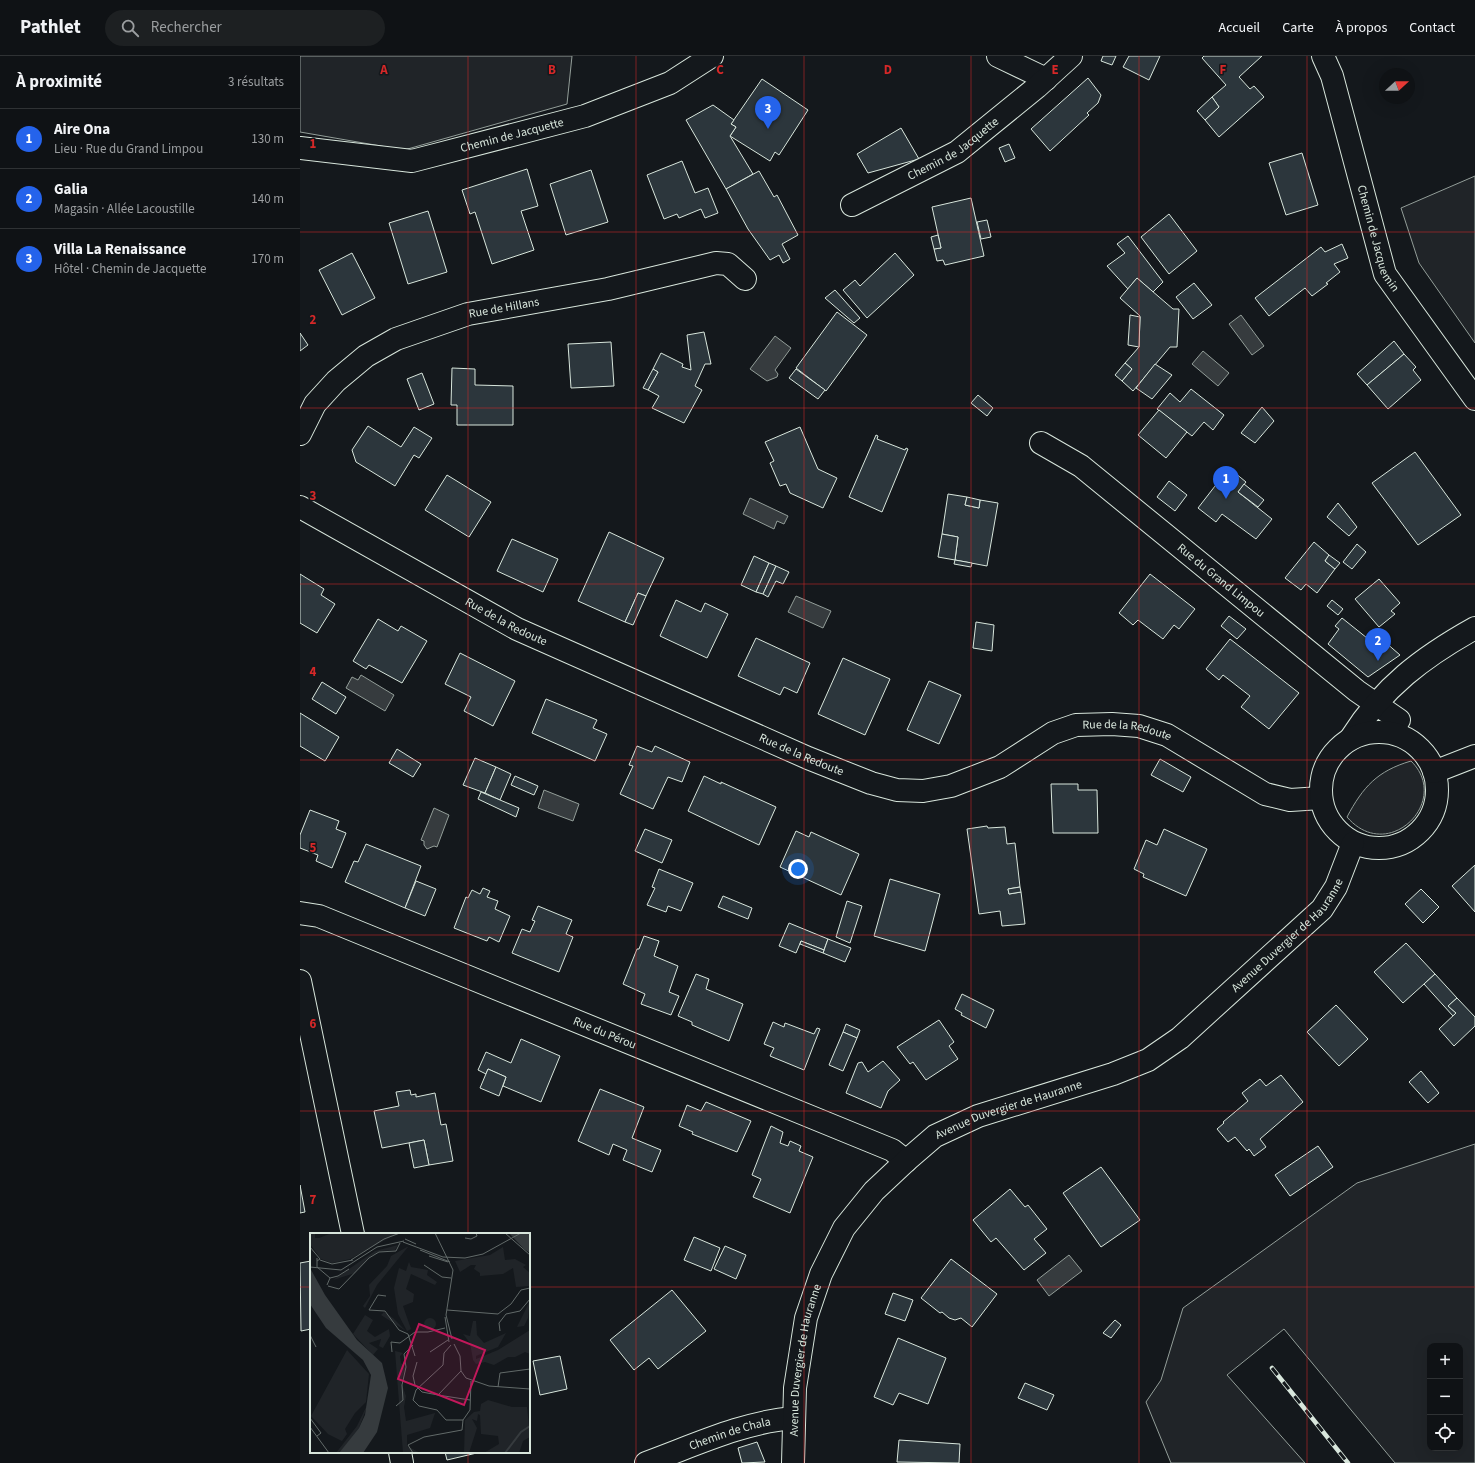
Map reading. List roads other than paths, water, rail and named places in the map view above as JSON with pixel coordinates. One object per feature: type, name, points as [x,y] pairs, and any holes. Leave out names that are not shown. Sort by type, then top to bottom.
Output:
[{"type":"street","name":"Chemin de Jacquette","points":[[300,148],[412,161],[585,116],[670,83],[712,56]]},
{"type":"street","points":[[998,56],[1046,80]]},
{"type":"street","name":"Chemin de Jacquette","points":[[852,205],[957,152],[1046,80],[1071,56]]},
{"type":"street","name":"Chemin de Jacquemin","points":[[1323,56],[1332,76],[1385,274],[1475,399]]},
{"type":"street","name":"Rue de Hillans","points":[[300,434],[315,404],[336,381],[366,356],[396,338],[432,325],[468,314],[608,289],[716,263],[728,264],[745,279]]},
{"type":"street","name":"Rue du Grand Limpou","points":[[1041,443],[1080,466],[1375,704],[1400,728]]},
{"type":"street","name":"Rue de la Redoute","points":[[300,507],[517,629],[808,758],[871,783],[897,790],[916,790],[951,786],[1000,767],[1054,733],[1076,725],[1112,724],[1138,726],[1167,735],[1265,794],[1290,800],[1321,798]]},
{"type":"street","points":[[1408,672],[1397,712],[1400,728],[1427,757],[1434,772],[1437,791],[1434,810],[1424,827],[1410,840],[1392,847],[1372,848],[1353,843],[1338,832],[1327,816],[1321,798],[1321,780],[1327,763],[1337,749],[1351,738],[1375,704],[1408,672],[1437,649],[1475,628]]},
{"type":"street","points":[[1351,738],[1373,732],[1384,732],[1400,728]]},
{"type":"street","points":[[1434,772],[1475,756]]},
{"type":"street","name":"Avenue Duvergier de Hauranne","points":[[793,1463],[795,1388],[806,1318],[821,1274],[844,1228],[874,1192],[935,1136],[978,1116],[1113,1074],[1148,1060],[1180,1038],[1322,909],[1336,887],[1353,843]]},
{"type":"street","name":"Rue du Pérou","points":[[300,913],[319,916],[892,1150],[906,1161]]},
{"type":"street","points":[[300,981],[353,1233]]},
{"type":"street","name":"Chemin de Chala","points":[[646,1463],[740,1429],[765,1422],[793,1418]]},
{"type":"street","points":[[400,1453],[402,1463]]},
{"type":"railway","points":[[1272,1368],[1348,1463]]},
{"type":"place","name":"Villa La Renaissance","points":[[768,129]]},
{"type":"place","name":"Aire Ona","points":[[1226,499]]},
{"type":"place","name":"Galia","points":[[1378,661]]}]
